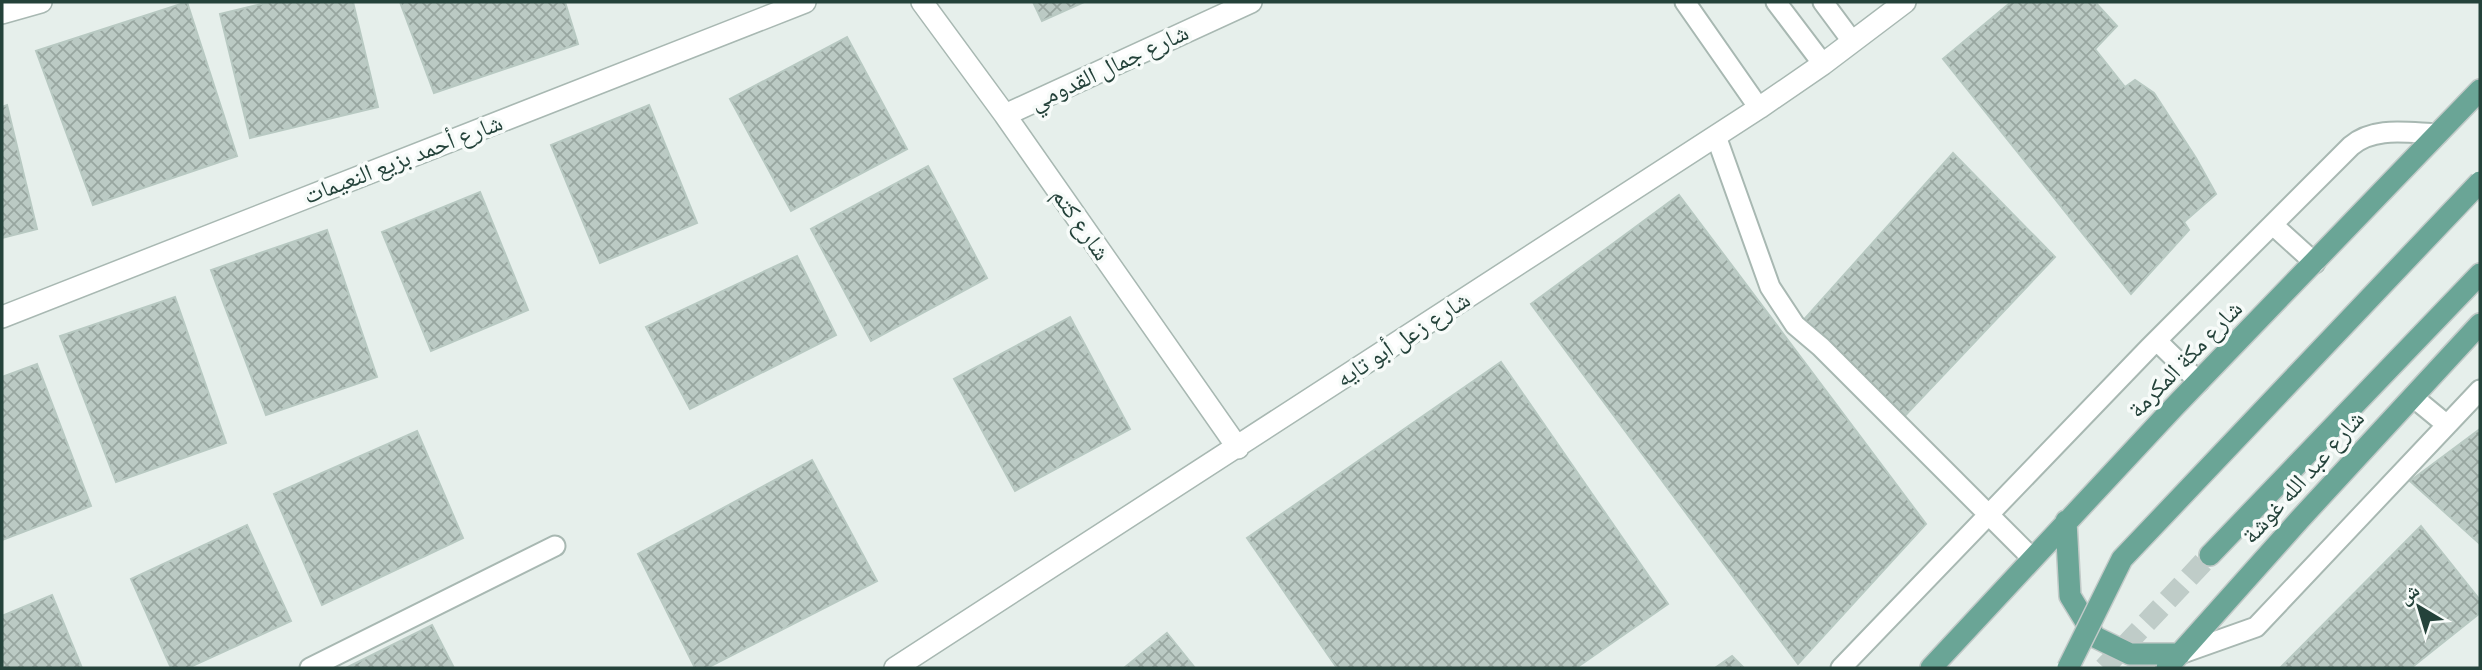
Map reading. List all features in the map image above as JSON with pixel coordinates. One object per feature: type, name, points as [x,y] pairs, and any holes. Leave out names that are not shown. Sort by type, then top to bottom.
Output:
[{"type":"main road","name":"شارع مكة المكرمة","points":[[1931,668],[2066,521],[2480,90]]},
{"type":"main road","points":[[2068,668],[2122,559],[2480,182]]},
{"type":"main road","points":[[2210,555],[2480,274]]},
{"type":"main road","name":"شارع عبد الله غوشة","points":[[2174,661],[2300,519],[2480,324]]},
{"type":"main road","points":[[2066,521],[2070,596],[2095,638],[2130,654],[2174,661]]},
{"type":"street","points":[[2,13],[41,2]]},
{"type":"street","name":"شارع أحمد بزيع النعيمات","points":[[2,317],[804,2]]},
{"type":"street","name":"شارع كتم","points":[[922,2],[1005,115],[1238,448]]},
{"type":"street","name":"شارع جمال القدومي","points":[[1005,115],[1251,2]]},
{"type":"street","name":"شارع زعل أبو تايه","points":[[895,668],[1759,108],[1905,2]]},
{"type":"lane","points":[[1685,2],[1759,108]]},
{"type":"lane","points":[[1776,2],[1823,64]]},
{"type":"lane","points":[[1823,2],[1852,41]]},
{"type":"lane","points":[[1841,668],[2157,341],[2361,137],[2373,133],[2438,134]]},
{"type":"lane","points":[[1716,136],[1770,287],[1795,326],[1821,347],[2032,558]]},
{"type":"lane","points":[[2273,225],[2315,263]]},
{"type":"lane","points":[[2157,341],[2199,382]]},
{"type":"lane","points":[[2174,661],[2256,627],[2480,390]]},
{"type":"lane","points":[[2413,397],[2447,425]]},
{"type":"lane","points":[[310,668],[555,545]]},
{"type":"building","points":[[187,2],[237,156],[93,205],[36,51]]},
{"type":"building","points":[[270,2],[353,2],[378,107],[250,138],[220,14]]},
{"type":"building","points":[[400,2],[565,2],[578,44],[434,93]]},
{"type":"building","points":[[1033,2],[1084,2],[1042,21]]},
{"type":"building","points":[[2011,2],[2095,2],[2117,26],[2095,49],[2125,87],[2135,80],[2154,93],[2216,194],[2184,222],[2189,230],[2131,294],[1943,59]]},
{"type":"building","points":[[847,37],[907,149],[791,211],[730,99]]},
{"type":"building","points":[[7,105],[37,229],[2,238],[2,107]]},
{"type":"building","points":[[649,105],[697,223],[600,263],[551,145]]},
{"type":"building","points":[[1953,153],[2055,257],[1899,422],[1800,324]]},
{"type":"building","points":[[928,166],[987,278],[871,341],[811,229]]},
{"type":"building","points":[[480,192],[528,310],[431,351],[382,232]]},
{"type":"building","points":[[1679,195],[1926,524],[1798,664],[1531,304]]},
{"type":"building","points":[[327,230],[377,377],[266,415],[211,270]]},
{"type":"building","points":[[797,256],[836,335],[690,409],[646,327]]},
{"type":"building","points":[[175,297],[226,443],[116,482],[60,336]]},
{"type":"building","points":[[1070,317],[1130,429],[1015,491],[954,379]]},
{"type":"building","points":[[1501,362],[1668,604],[1576,668],[1337,668],[1247,538]]},
{"type":"building","points":[[37,364],[91,506],[2,540],[2,377]]},
{"type":"building","points":[[2480,429],[2480,544],[2410,481]]},
{"type":"building","points":[[417,431],[463,538],[322,605],[274,494]]},
{"type":"building","points":[[812,460],[877,581],[707,668],[695,668],[638,554]]},
{"type":"building","points":[[247,525],[291,621],[188,668],[171,668],[131,579]]},
{"type":"building","points":[[2421,526],[2480,600],[2480,613],[2411,668],[2280,668]]},
{"type":"building","points":[[52,595],[82,668],[2,668],[2,616]]},
{"type":"building","points":[[432,625],[454,668],[346,668]]},
{"type":"building","points":[[1167,633],[1195,668],[1124,668]]},
{"type":"building","points":[[1732,656],[1744,668],[1715,668]]},
{"type":"tunnel","points":[[2104,668],[2210,555]]}]
